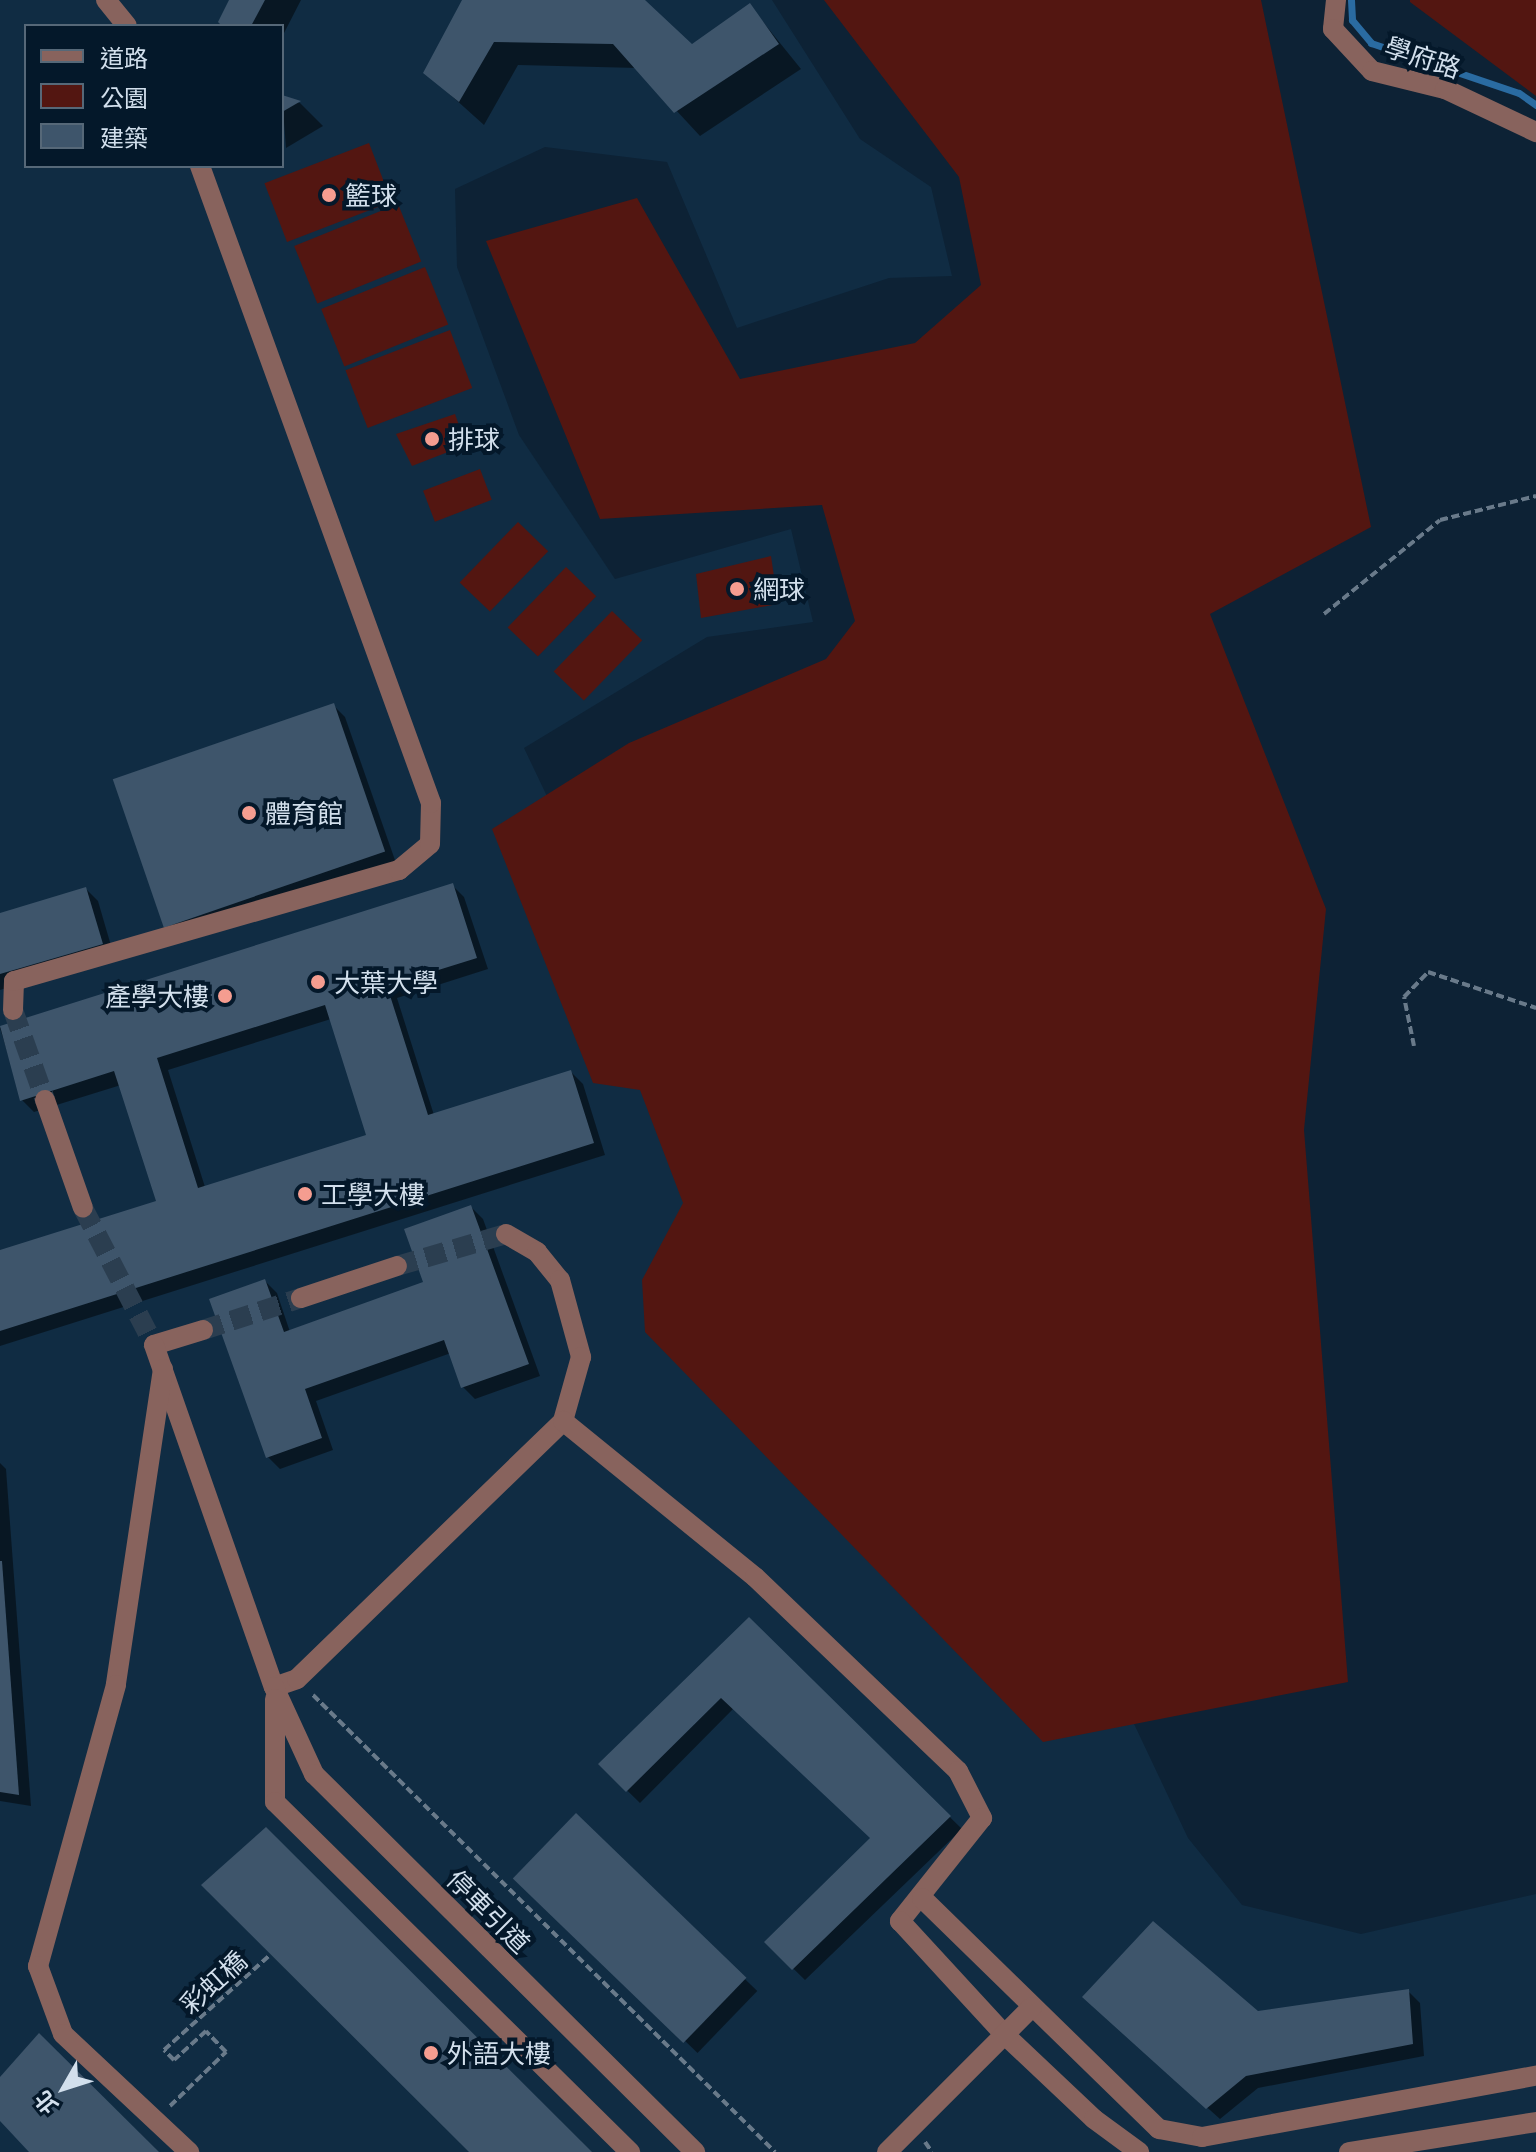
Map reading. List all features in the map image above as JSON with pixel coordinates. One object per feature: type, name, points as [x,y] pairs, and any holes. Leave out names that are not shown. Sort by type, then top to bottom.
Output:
[{"type":"street","points":[[106,0],[125,24]]},
{"type":"street","name":"學府路","points":[[1336,0],[1333,29],[1372,71],[1445,89],[1536,132]]},
{"type":"street","points":[[13,1010],[14,981],[399,870],[430,844],[431,803],[201,168]]},
{"type":"street","points":[[45,1100],[83,1208]]},
{"type":"street","points":[[274,1687],[297,1679],[563,1421],[581,1357],[560,1280],[537,1252],[506,1234]]},
{"type":"street","points":[[301,1298],[397,1266]]},
{"type":"street","points":[[203,1330],[154,1345],[274,1687],[275,1802],[630,2152]]},
{"type":"street","points":[[163,1365],[116,1685],[38,1966],[63,2034],[189,2152]]},
{"type":"street","points":[[563,1421],[755,1577],[958,1771],[982,1818],[922,1898],[900,1921],[1005,2035],[1094,2119],[1139,2152]]},
{"type":"street","name":"停車引道","points":[[274,1687],[314,1774],[695,2152]]},
{"type":"street","points":[[922,1898],[1159,2129],[1202,2137],[1536,2076]]},
{"type":"street","points":[[887,2152],[1032,2007]]},
{"type":"street","points":[[1349,2152],[1536,2122]]},
{"type":"path","points":[[1324,614],[1440,520],[1536,496]]},
{"type":"path","points":[[1414,1046],[1404,997],[1428,972],[1536,1008]]},
{"type":"path","points":[[297,1679],[775,2152]]},
{"type":"path","name":"彩虹橋","points":[[156,2119],[226,2052],[206,2031],[174,2060],[164,2050],[270,1955]]},
{"type":"shaded area","name":"大葉大學","points":[[0,0],[772,0],[860,139],[931,187],[952,276],[889,278],[737,328],[667,162],[545,147],[455,189],[457,267],[519,435],[615,579],[791,529],[813,622],[707,637],[524,748],[748,1217],[1074,1597],[1188,1838],[1242,1905],[1361,1934],[1536,1894],[1536,2152],[0,2152]]},
{"type":"green space","points":[[824,0],[1261,0],[1371,527],[1210,614],[1326,909],[1304,1130],[1348,1682],[1043,1742],[645,1332],[642,1280],[683,1203],[640,1090],[593,1083],[492,829],[629,743],[826,659],[855,621],[822,505],[600,519],[486,241],[637,198],[740,379],[915,343],[981,285],[959,177]]},
{"type":"green space","points":[[1410,0],[1536,0],[1536,96],[1410,2]]},
{"type":"green space","name":"籃球","points":[[369,143],[392,202],[287,242],[264,183]]},
{"type":"green space","name":"籃球","points":[[398,204],[421,261],[317,303],[294,246]]},
{"type":"green space","name":"籃球","points":[[425,267],[448,324],[344,366],[321,309]]},
{"type":"green space","points":[[450,330],[472,388],[368,428],[345,370]]},
{"type":"green space","name":"排球","points":[[455,414],[466,445],[412,466],[396,434]]},
{"type":"green space","name":"排球","points":[[480,469],[492,500],[435,522],[423,491]]},
{"type":"green space","points":[[518,522],[548,551],[490,612],[460,582]]},
{"type":"green space","name":"網球","points":[[771,556],[778,604],[701,618],[696,574]]},
{"type":"green space","points":[[566,567],[596,596],[538,657],[508,627]]},
{"type":"green space","points":[[612,611],[642,640],[584,701],[554,671]]},
{"type":"building","points":[[229,0],[265,0],[252,24],[218,22]]},
{"type":"building","points":[[462,0],[645,0],[692,44],[750,3],[779,44],[674,113],[613,44],[494,42],[459,102],[423,73]]},
{"type":"building","points":[[284,96],[301,101],[284,111]]},
{"type":"building","name":"體育館","points":[[334,703],[385,851],[164,928],[113,779]]},
{"type":"building","points":[[453,883],[477,958],[387,986],[428,1115],[571,1070],[594,1143],[0,1331],[0,1250],[156,1201],[114,1071],[20,1101],[0,1026]],"holes":[[[325,1005],[366,1135],[198,1188],[157,1058]]]},
{"type":"building","points":[[86,887],[103,944],[0,974],[0,913]]},
{"type":"building","name":"工學大樓","points":[[471,1205],[529,1364],[461,1388],[444,1340],[305,1389],[322,1438],[266,1458],[209,1299],[265,1279],[284,1332],[423,1282],[404,1229]]},
{"type":"building","points":[[2,1561],[19,1795],[0,1792]]},
{"type":"building","points":[[749,1617],[951,1816],[792,1970],[764,1942],[870,1838],[721,1698],[626,1792],[598,1764]]},
{"type":"building","points":[[576,1813],[746,1978],[683,2043],[513,1878]]},
{"type":"building","name":"外語大樓","points":[[266,1827],[592,2152],[469,2152],[201,1885]]},
{"type":"building","points":[[1153,1921],[1258,2011],[1409,1989],[1413,2044],[1246,2076],[1206,2109],[1082,1997]]},
{"type":"building","points":[[39,2033],[159,2152],[29,2152],[0,2121],[0,2077]]},
{"type":"waterway","points":[[1351,0],[1352,20],[1371,43],[1519,93],[1536,105]]},
{"type":"tunnel","points":[[13,1010],[45,1100]]},
{"type":"tunnel","points":[[83,1208],[154,1345]]},
{"type":"tunnel","points":[[397,1266],[506,1234]]},
{"type":"tunnel","points":[[203,1330],[301,1298]]},
{"type":"place","name":"籃球","points":[[329,195]]},
{"type":"place","name":"排球","points":[[432,439]]},
{"type":"place","name":"網球","points":[[737,589]]},
{"type":"place","name":"體育館","points":[[249,813]]},
{"type":"place","name":"大葉大學","points":[[318,982]]},
{"type":"place","name":"產學大樓","points":[[225,996]]},
{"type":"place","name":"工學大樓","points":[[305,1194]]},
{"type":"place","name":"外語大樓","points":[[431,2053]]}]
